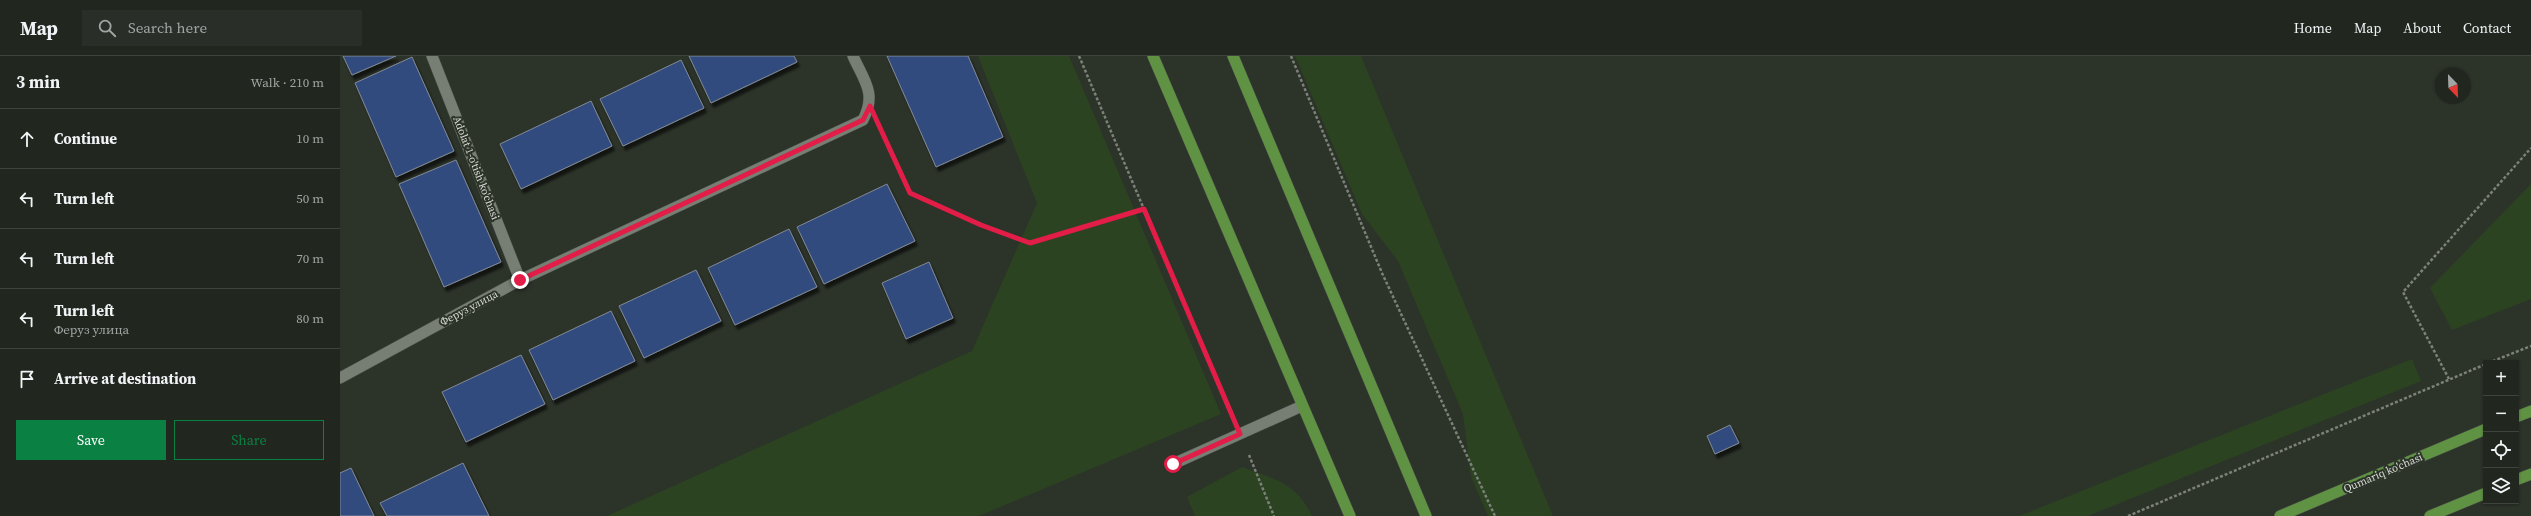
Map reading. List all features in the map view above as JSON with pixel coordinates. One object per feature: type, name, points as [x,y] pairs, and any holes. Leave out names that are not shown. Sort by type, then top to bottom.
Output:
[{"type":"main road","points":[[1153,56],[1350,516]]},
{"type":"main road","points":[[1233,56],[1426,516]]},
{"type":"main road","points":[[2519,416],[2531,411]]},
{"type":"main road","name":"Qumariq ko'chasi","points":[[2280,516],[2483,431]]},
{"type":"main road","points":[[2519,479],[2531,474]]},
{"type":"main road","points":[[2430,516],[2483,494]]},
{"type":"street","name":"Adolat 1-o'tish ko'chasi","points":[[432,56],[520,280]]},
{"type":"street","points":[[853,56],[870,94],[870,106]]},
{"type":"street","name":"Феруз улица","points":[[340,378],[520,280],[863,120],[870,106]]},
{"type":"street","points":[[1173,464],[1302,406]]},
{"type":"path","points":[[1079,56],[1274,516]]},
{"type":"path","points":[[1291,56],[1382,273],[1495,516]]},
{"type":"path","points":[[870,106],[910,193],[981,225],[1030,243],[1144,209]]},
{"type":"path","points":[[2449,379],[2403,292],[2531,148]]},
{"type":"path","points":[[2497,360],[2531,346]]},
{"type":"path","points":[[2128,516],[2483,366]]},
{"type":"green space","points":[[978,56],[1069,56],[1221,414],[979,516],[607,516],[972,351],[1037,203]]},
{"type":"green space","points":[[1295,56],[1361,56],[1553,516],[1488,516],[1471,477],[1463,414],[1398,261],[1362,214]]},
{"type":"green space","points":[[2531,184],[2531,299],[2452,330],[2430,288]]},
{"type":"green space","points":[[2412,359],[2421,381],[2088,516],[2019,516]]},
{"type":"green space","points":[[1242,467],[1274,479],[1292,489],[1306,505],[1312,516],[1195,516],[1187,497]]},
{"type":"building","points":[[343,56],[396,56],[352,75]]},
{"type":"building","points":[[689,56],[794,56],[797,62],[711,103]]},
{"type":"building","points":[[887,56],[968,56],[1003,137],[936,167]]},
{"type":"building","points":[[412,57],[454,151],[396,177],[355,83]]},
{"type":"building","points":[[681,60],[704,108],[623,146],[600,99]]},
{"type":"building","points":[[591,101],[612,146],[521,189],[500,144]]},
{"type":"building","points":[[456,160],[501,262],[444,287],[399,184]]},
{"type":"building","points":[[887,184],[915,241],[824,284],[797,227]]},
{"type":"building","points":[[789,229],[817,287],[735,325],[708,268]]},
{"type":"building","points":[[929,262],[953,318],[906,339],[882,283]]},
{"type":"building","points":[[696,270],[721,321],[644,358],[619,306]]},
{"type":"building","points":[[611,311],[635,361],[553,400],[529,350]]},
{"type":"building","points":[[521,355],[545,404],[466,442],[442,392]]},
{"type":"building","points":[[1730,425],[1739,443],[1715,454],[1707,436]]},
{"type":"building","points":[[463,463],[489,516],[387,516],[380,503]]},
{"type":"building","points":[[351,468],[374,516],[340,516],[340,473]]},
{"type":"route","points":[[520,280],[863,120],[870,106],[910,193],[981,225],[1030,243],[1144,209],[1240,434],[1173,464]]}]
